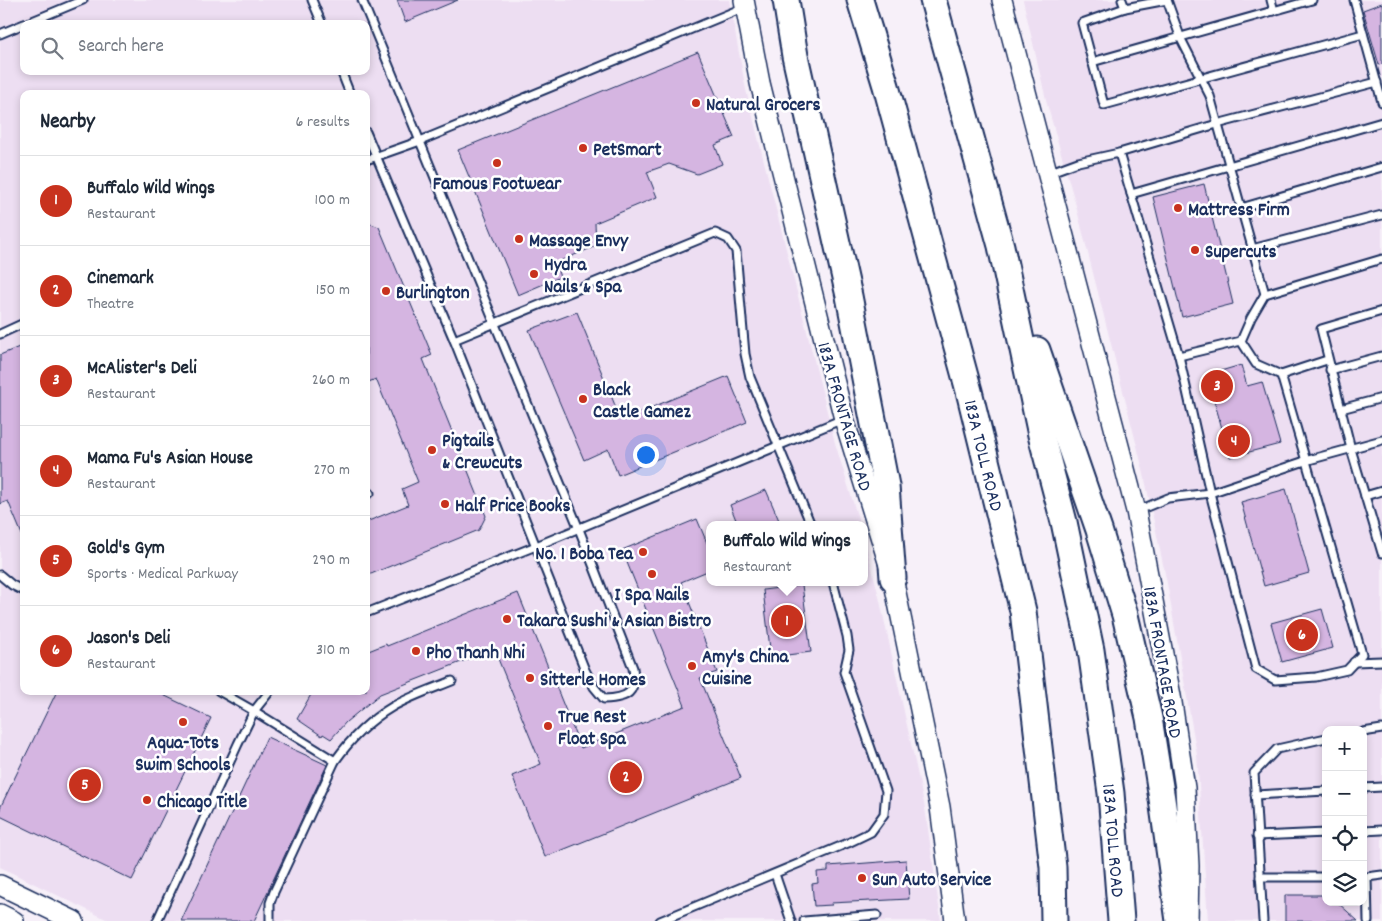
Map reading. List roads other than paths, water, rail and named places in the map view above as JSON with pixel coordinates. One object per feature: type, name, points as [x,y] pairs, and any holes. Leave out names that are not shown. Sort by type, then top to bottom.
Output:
[{"type":"highway","points":[[786,0],[795,56],[849,296],[886,486],[893,578]]},
{"type":"highway","name":"183A TOLL ROAD","points":[[860,0],[886,86],[968,391],[1023,611],[1053,867],[1054,921]]},
{"type":"highway","name":"183A TOLL ROAD","points":[[933,0],[1001,246],[1041,435],[1064,522],[1091,650],[1111,793],[1121,921]]},
{"type":"highway","points":[[1001,246],[1099,530],[1125,615],[1149,718],[1179,921]]},
{"type":"main road","name":"183A FRONTAGE ROAD","points":[[1002,0],[1136,511],[1171,696],[1185,788],[1189,866],[1188,921]]},
{"type":"main road","name":"183A FRONTAGE ROAD","points":[[745,4],[760,83],[844,419],[893,578],[940,807],[954,921]]},
{"type":"main road","points":[[0,885],[74,921]]},
{"type":"main road","points":[[0,914],[14,921]]},
{"type":"lane","points":[[34,20],[83,0]]},
{"type":"lane","points":[[312,0],[320,20]]},
{"type":"lane","points":[[362,0],[579,529],[633,668],[636,682],[631,692],[619,698],[604,699],[594,687],[585,670],[454,340],[370,142]]},
{"type":"lane","points":[[1122,0],[1125,8]]},
{"type":"lane","points":[[1265,294],[1210,96],[1201,78],[1180,36],[1167,0],[1125,8],[1082,23],[1104,105],[1201,78],[1363,34]]},
{"type":"lane","points":[[1271,0],[1274,11]]},
{"type":"lane","points":[[1092,62],[1312,0]]},
{"type":"lane","points":[[1354,0],[1382,102]]},
{"type":"lane","points":[[370,159],[420,141],[745,4]]},
{"type":"lane","points":[[0,34],[20,26]]},
{"type":"lane","points":[[343,75],[348,90]]},
{"type":"lane","points":[[1048,173],[1078,162],[1119,154],[1217,124],[1377,82]]},
{"type":"lane","points":[[1131,194],[1382,122]]},
{"type":"lane","points":[[1119,154],[1179,356],[1210,493],[1256,669],[1275,680],[1316,677],[1347,670],[1362,654],[1281,375]]},
{"type":"lane","points":[[1241,208],[1382,167]]},
{"type":"lane","points":[[1252,249],[1382,215]]},
{"type":"lane","points":[[454,340],[715,233],[728,239],[736,251],[745,354],[750,377],[809,521]]},
{"type":"lane","points":[[1241,341],[1251,318],[1265,294],[1382,259]]},
{"type":"lane","points":[[1382,311],[1321,329],[1327,360],[1351,449],[1380,539],[1382,553]]},
{"type":"lane","points":[[0,334],[20,325]]},
{"type":"lane","points":[[1179,356],[1241,341]]},
{"type":"lane","points":[[1241,341],[1256,364],[1281,375],[1327,360]]},
{"type":"lane","points":[[1330,370],[1382,356]]},
{"type":"lane","points":[[1341,409],[1382,398]]},
{"type":"lane","points":[[370,611],[579,529],[844,419]]},
{"type":"lane","points":[[1136,511],[1168,498],[1210,493],[1305,462],[1382,440]]},
{"type":"lane","points":[[1365,496],[1382,491]]},
{"type":"lane","points":[[0,575],[12,585],[20,588]]},
{"type":"lane","points":[[660,921],[848,844],[871,832],[884,814],[886,790],[844,672],[849,650],[834,586]]},
{"type":"lane","points":[[1354,662],[1382,661]]},
{"type":"lane","points":[[270,921],[270,903],[274,892],[335,760],[358,734],[392,707],[452,681]]},
{"type":"lane","points":[[226,695],[335,760]]},
{"type":"lane","points":[[158,921],[254,710],[267,695]]},
{"type":"lane","points":[[1367,731],[1382,729]]},
{"type":"lane","points":[[1263,921],[1254,773],[1277,749],[1322,739]]},
{"type":"lane","points":[[1367,788],[1382,787]]},
{"type":"lane","points":[[1255,795],[1322,791]]},
{"type":"lane","points":[[1367,831],[1382,830]]},
{"type":"lane","points":[[1257,836],[1322,833]]},
{"type":"lane","points":[[775,874],[791,921]]},
{"type":"lane","points":[[1367,877],[1382,875]]},
{"type":"lane","points":[[1260,877],[1322,877]]},
{"type":"lane","points":[[1367,906],[1368,921]]},
{"type":"lane","points":[[804,921],[877,915]]},
{"type":"place","name":"Natural Grocers","points":[[696,103]]},
{"type":"place","name":"PetSmart","points":[[583,148]]},
{"type":"place","name":"Famous Footwear","points":[[497,163]]},
{"type":"place","name":"Mattress Firm","points":[[1178,208]]},
{"type":"place","name":"Massage Envy","points":[[519,239]]},
{"type":"place","name":"Supercuts","points":[[1195,250]]},
{"type":"place","name":"Hydra Nails & Spa","points":[[534,274]]},
{"type":"place","name":"Burlington","points":[[386,291]]},
{"type":"place","name":"McAlister's Deli","points":[[1217,386]]},
{"type":"place","name":"Black Castle Gamez","points":[[583,399]]},
{"type":"place","name":"Mama Fu's Asian House","points":[[1234,441]]},
{"type":"place","name":"Pigtails & Crewcuts","points":[[432,450]]},
{"type":"place","name":"Half Price Books","points":[[445,504]]},
{"type":"place","name":"No. 1 Boba Tea","points":[[643,552]]},
{"type":"place","name":"I Spa Nails","points":[[652,574]]},
{"type":"place","name":"Takara Sushi & Asian Bistro","points":[[507,619]]},
{"type":"place","name":"Buffalo Wild Wings","points":[[787,621]]},
{"type":"place","name":"Jason's Deli","points":[[1302,635]]},
{"type":"place","name":"Pho Thanh Nhi","points":[[416,651]]},
{"type":"place","name":"Amy's China Cuisine","points":[[692,666]]},
{"type":"place","name":"Sitterle Homes","points":[[530,678]]},
{"type":"place","name":"Aqua-Tots Swim Schools","points":[[183,722]]},
{"type":"place","name":"True Rest Float Spa","points":[[548,726]]},
{"type":"place","name":"Cinemark","points":[[626,777]]},
{"type":"place","name":"Gold's Gym","points":[[85,785]]},
{"type":"place","name":"Chicago Title","points":[[147,800]]},
{"type":"place","name":"Sun Auto Service","points":[[862,878]]}]
